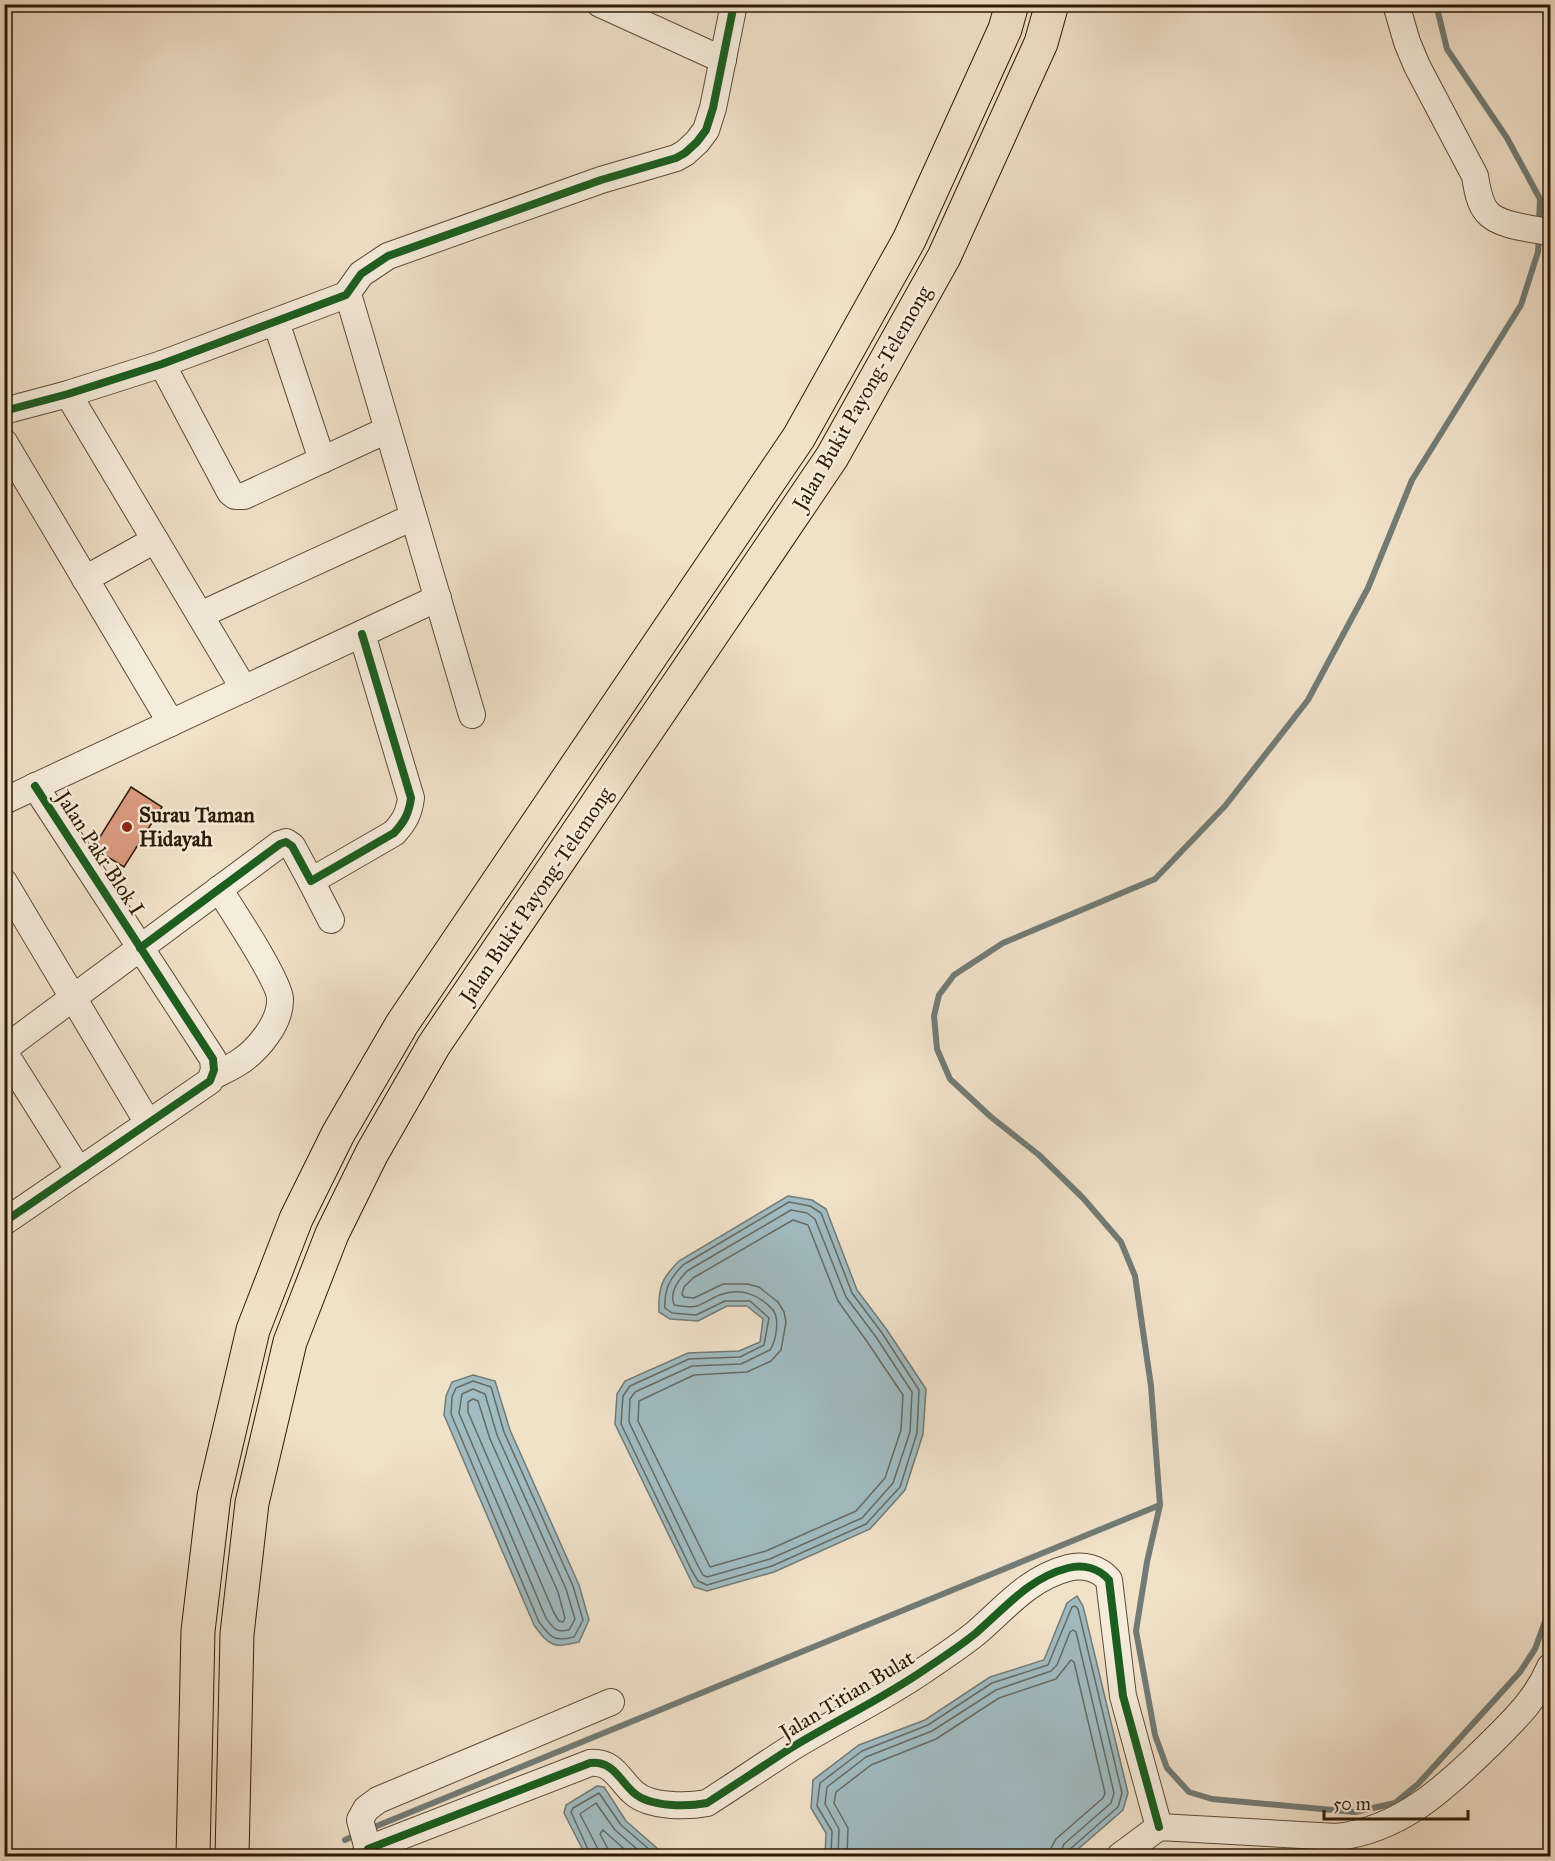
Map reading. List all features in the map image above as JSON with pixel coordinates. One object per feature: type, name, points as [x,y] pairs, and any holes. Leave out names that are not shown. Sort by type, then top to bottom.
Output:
[{"type":"highway","name":"Jalan Bukit Payong-Telemong","points":[[193,1857],[198,1631],[214,1496],[253,1330],[296,1219],[338,1134],[402,1024],[799,437],[909,240],[1005,29],[1012,4]]},
{"type":"highway","name":"Jalan Bukit Payong-Telemong","points":[[232,1857],[237,1634],[252,1503],[290,1342],[332,1234],[372,1153],[435,1045],[832,457],[944,257],[1041,43],[1052,4]]},
{"type":"street","points":[[600,4],[723,60]]},
{"type":"street","points":[[4,411],[68,394],[162,364],[276,322],[348,294],[361,274],[388,256],[601,180],[658,165],[685,153],[706,130],[713,108],[734,4]]},
{"type":"street","points":[[1396,4],[1407,42],[1475,176],[1487,213],[1500,222],[1551,232]]},
{"type":"street","points":[[348,294],[472,715]]},
{"type":"street","points":[[276,322],[322,460]]},
{"type":"street","points":[[162,364],[230,492],[235,496],[244,496],[387,430]]},
{"type":"street","points":[[68,394],[244,689]]},
{"type":"street","points":[[4,442],[171,723]]},
{"type":"street","points":[[200,615],[414,517]]},
{"type":"street","points":[[85,579],[155,540]]},
{"type":"street","points":[[6,798],[438,598]]},
{"type":"street","points":[[311,881],[394,832],[403,823],[409,810],[411,798],[362,634]]},
{"type":"street","name":"Jalan Pakr Blok I","points":[[35,786],[140,948],[213,1067]]},
{"type":"street","points":[[79,1171],[4,1050],[280,844],[286,842],[292,846],[331,920]]},
{"type":"street","points":[[4,882],[148,1123]]},
{"type":"street","points":[[4,1222],[210,1081],[213,1067],[239,1062],[273,1026],[281,997],[219,889]]},
{"type":"street","name":"Jalan Titian Bulat","points":[[366,1853],[590,1762],[603,1763],[613,1768],[632,1791],[644,1798],[678,1805],[693,1806],[707,1803],[791,1748],[922,1671],[975,1634],[1018,1593],[1037,1581],[1078,1566],[1101,1573],[1109,1580],[1123,1696],[1159,1827]]},
{"type":"street","points":[[1120,1857],[1159,1827],[1337,1837],[1355,1835],[1373,1829],[1415,1808],[1448,1785],[1527,1707],[1551,1667]]},
{"type":"street","points":[[366,1853],[360,1820],[366,1809],[378,1800],[611,1702]]},
{"type":"water","points":[[788,1196],[812,1200],[826,1209],[857,1290],[926,1389],[923,1434],[905,1490],[870,1529],[774,1572],[707,1591],[694,1587],[615,1424],[617,1394],[625,1381],[688,1353],[739,1351],[760,1342],[763,1319],[747,1306],[727,1306],[698,1321],[670,1319],[659,1312],[660,1289],[665,1278],[679,1261]]},
{"type":"water","points":[[473,1375],[495,1381],[510,1430],[579,1585],[589,1620],[579,1642],[553,1644],[544,1638],[534,1625],[444,1415],[446,1396],[452,1382]]},
{"type":"water","points":[[1077,1596],[1083,1606],[1128,1793],[1123,1810],[1070,1856],[968,1856],[962,1853],[957,1856],[825,1856],[826,1833],[811,1808],[813,1780],[859,1745],[925,1720],[990,1677],[1044,1660],[1067,1603]]},
{"type":"water","points":[[597,1786],[604,1787],[626,1821],[666,1856],[586,1856],[564,1813],[566,1805]]},
{"type":"building","name":"Surau Taman Hidayah","points":[[131,787],[162,807],[124,867],[93,848]]},
{"type":"waterway","points":[[1436,4],[1447,49],[1507,138],[1540,199],[1539,225]]},
{"type":"waterway","points":[[1539,235],[1538,252],[1521,305],[1412,480],[1368,588],[1308,700],[1225,806],[1155,879],[1003,943],[954,975],[939,995],[934,1016],[937,1049],[950,1079],[991,1117],[1039,1155],[1083,1198],[1121,1242],[1135,1276],[1151,1386],[1160,1505],[1147,1562],[1136,1631],[1155,1735],[1167,1768],[1189,1792],[1212,1799],[1355,1812],[1395,1803],[1418,1784],[1520,1672],[1535,1649],[1550,1608]]},
{"type":"waterway","points":[[367,1830],[1160,1505]]},
{"type":"waterway","points":[[345,1840],[358,1834]]},
{"type":"cycle path","points":[[4,411],[68,394],[162,364],[346,295],[361,274],[388,256],[601,180],[676,158],[685,153],[706,130],[713,108],[734,4]]},
{"type":"cycle path","points":[[140,948],[280,844],[286,842],[292,846],[311,881],[394,833],[401,825],[408,813],[411,798],[362,634]]},
{"type":"cycle path","points":[[4,1222],[210,1081],[214,1070],[213,1059],[35,786]]},
{"type":"cycle path","points":[[364,1856],[368,1849],[590,1763],[598,1763],[611,1768],[634,1793],[649,1801],[679,1805],[707,1803],[791,1748],[892,1691],[937,1661],[976,1633],[1029,1586],[1054,1573],[1079,1566],[1096,1570],[1109,1580],[1123,1696],[1159,1827]]},
{"type":"place","name":"Surau Taman Hidayah","points":[[127,827]]}]
